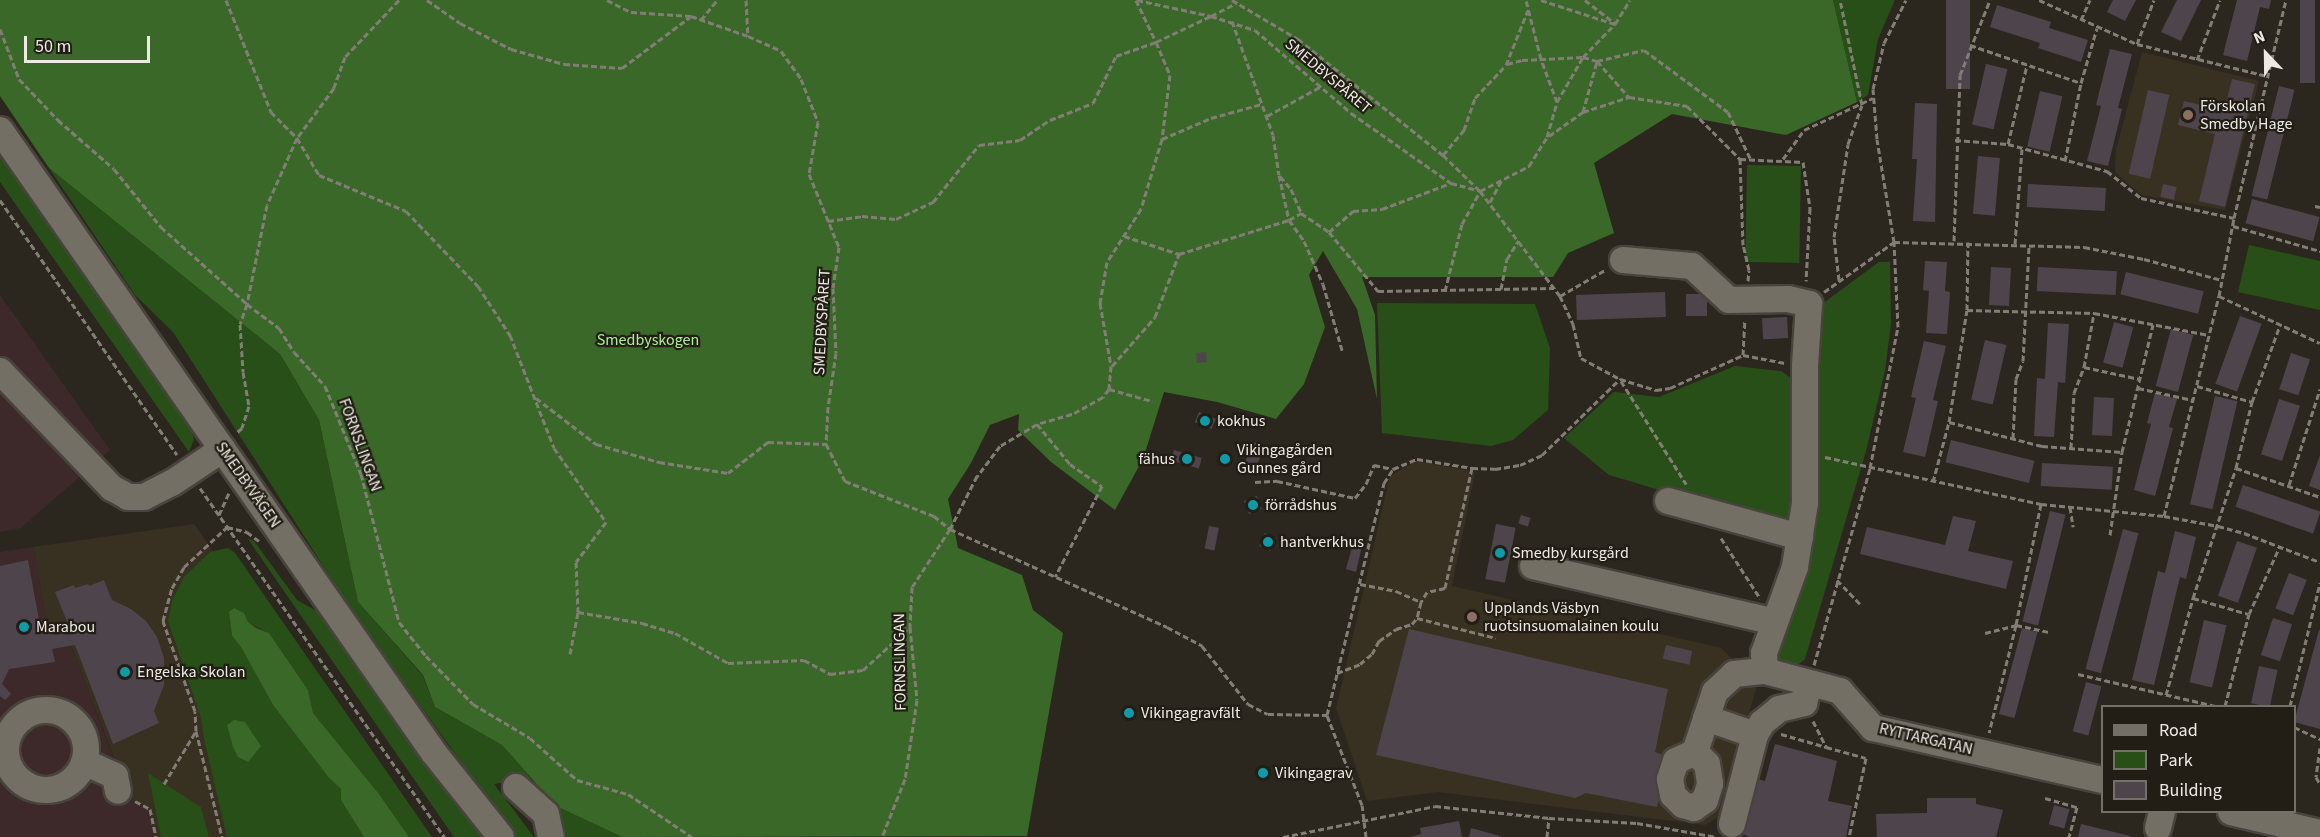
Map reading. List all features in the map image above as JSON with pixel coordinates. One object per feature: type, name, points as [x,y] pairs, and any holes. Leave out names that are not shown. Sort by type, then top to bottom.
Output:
[{"type":"street","name":"SMEDBYVÄGEN","points":[[0,130],[227,443],[434,753],[501,837]]},
{"type":"street","points":[[1623,260],[1692,266],[1730,300],[1788,299],[1809,304],[1805,366],[1805,502],[1796,567],[1764,653],[1765,671]]},
{"type":"street","points":[[1,374],[112,488],[128,497],[144,497],[190,473],[227,443]]},
{"type":"street","points":[[1668,501],[1800,537]]},
{"type":"street","points":[[1533,566],[1775,622]]},
{"type":"street","name":"RYTTARGATAN","points":[[1695,752],[1715,692],[1734,674],[1765,671],[1806,693],[1840,691],[1873,728],[2101,780]]},
{"type":"street","points":[[1725,831],[1758,729],[1779,709],[1806,693]]},
{"type":"street","points":[[1706,718],[1758,729]]},
{"type":"street","points":[[84,762],[115,776],[118,791]]},
{"type":"street","points":[[516,787],[546,814],[551,837]]},
{"type":"street","points":[[2235,813],[2318,832]]},
{"type":"path","points":[[226,0],[271,112],[297,138],[320,175],[406,211],[478,286],[510,335],[554,448],[606,522],[576,562],[578,612],[570,654]]},
{"type":"path","points":[[227,443],[242,428],[249,406],[243,372],[240,324],[247,304],[267,205],[297,138],[334,88],[345,57],[399,0]]},
{"type":"path","points":[[427,0],[460,22],[511,49],[564,64],[622,68],[691,16]]},
{"type":"path","name":"SMEDBYSPÅRET","points":[[608,0],[631,12],[691,16],[748,36],[781,51],[801,80],[818,122],[809,174],[839,247],[833,288],[836,353],[828,407],[826,444]]},
{"type":"path","points":[[701,20],[717,0]]},
{"type":"path","points":[[746,0],[748,36]]},
{"type":"path","points":[[950,529],[977,476],[1000,446],[1037,424],[1071,414],[1103,397],[1109,389],[1111,366],[1100,303],[1107,262],[1141,208],[1161,139],[1170,75],[1136,0]]},
{"type":"path","name":"SMEDBYSPÅRET","points":[[1136,0],[1232,21],[1255,30],[1351,113],[1450,183],[1480,191]]},
{"type":"path","name":"SMEDBYSPÅRET","points":[[1232,0],[1235,4],[1298,39],[1443,155],[1480,191]]},
{"type":"path","points":[[1526,0],[1541,59],[1557,102]]},
{"type":"path","points":[[1541,0],[1615,24]]},
{"type":"path","points":[[1585,0],[1615,24]]},
{"type":"path","points":[[1445,291],[1462,224],[1480,191],[1529,166],[1547,137],[1557,102],[1583,57],[1615,24],[1630,0]]},
{"type":"path","points":[[1839,280],[1834,237],[1848,144],[1862,105],[1840,0]]},
{"type":"path","points":[[1826,747],[1806,693],[1870,468],[1898,327],[1894,242],[1873,98],[1884,43],[1906,0]]},
{"type":"path","points":[[1954,242],[1955,140],[1960,75],[1970,45],[1990,0]]},
{"type":"path","points":[[2038,0],[2137,44],[2267,76]]},
{"type":"path","points":[[2081,20],[2090,0]]},
{"type":"path","points":[[2137,44],[2154,0]]},
{"type":"path","points":[[2197,60],[2220,0]]},
{"type":"path","points":[[2164,516],[2219,296],[2234,218],[2286,0]]},
{"type":"path","points":[[828,221],[862,216],[896,219],[933,202],[979,145],[1020,140],[1050,120],[1093,103],[1116,56],[1156,42],[1235,4]]},
{"type":"path","points":[[1443,155],[1464,130],[1474,98],[1506,65],[1528,10]]},
{"type":"path","points":[[1232,21],[1273,135],[1278,175],[1290,220],[1304,241],[1323,284],[1342,350]]},
{"type":"path","points":[[2066,160],[2081,83],[2097,28]]},
{"type":"path","name":"FORNSLINGAN","points":[[0,29],[19,79],[58,120],[114,169],[161,227],[247,304],[279,328],[294,352],[326,386],[361,474],[399,622],[426,656],[473,704],[530,738],[577,780],[628,794],[692,837]]},
{"type":"path","points":[[1970,45],[2081,83]]},
{"type":"path","points":[[1506,65],[1541,59],[1583,57],[1597,61],[1644,50],[1728,112],[1750,159]]},
{"type":"path","points":[[1597,61],[1629,97]]},
{"type":"path","points":[[1584,112],[1597,61]]},
{"type":"path","points":[[2008,144],[2027,65]]},
{"type":"path","points":[[1266,116],[1320,87]]},
{"type":"path","points":[[1547,137],[1584,112],[1629,97],[1687,106],[1740,159],[1743,244],[1749,270],[1743,355]]},
{"type":"path","points":[[1783,159],[1804,130],[1873,98]]},
{"type":"path","points":[[1161,139],[1211,118],[1262,104]]},
{"type":"path","points":[[1955,140],[2008,144],[2107,171],[2140,198],[2234,218]]},
{"type":"path","points":[[2015,244],[2022,149]]},
{"type":"path","points":[[1740,159],[1783,159],[1803,162],[1810,208],[1805,270],[1809,304]]},
{"type":"path","points":[[1278,175],[1291,189],[1301,213],[1329,232],[1378,291],[1553,288]]},
{"type":"path","points":[[1490,202],[1502,179]]},
{"type":"path","points":[[1329,232],[1353,211],[1382,209],[1450,183]]},
{"type":"path","points":[[1480,191],[1560,296],[1573,324],[1581,358],[1620,379],[1656,390],[1670,388],[1743,355],[1805,366]]},
{"type":"path","points":[[0,200],[444,837]]},
{"type":"path","points":[[1123,236],[1179,254],[1290,220],[1301,213]]},
{"type":"path","points":[[2233,226],[2320,251]]},
{"type":"path","points":[[1501,289],[1507,259],[1519,240]]},
{"type":"path","points":[[1809,304],[1894,242],[1968,242],[2084,247],[2222,280]]},
{"type":"path","points":[[1933,482],[1949,422],[1967,310],[1968,242]]},
{"type":"path","points":[[2013,438],[2016,379],[2023,361],[2029,245]]},
{"type":"path","points":[[1111,366],[1155,317],[1179,254]]},
{"type":"path","points":[[1560,296],[1623,260]]},
{"type":"path","points":[[2219,296],[2320,344]]},
{"type":"path","points":[[1967,310],[2094,313],[2209,335]]},
{"type":"path","points":[[2071,448],[2074,393],[2084,368],[2094,313]]},
{"type":"path","points":[[2110,536],[2116,510],[2122,452],[2153,325]]},
{"type":"path","points":[[2166,695],[2193,598],[2236,468],[2252,402],[2280,325]]},
{"type":"path","points":[[2084,368],[2140,380]]},
{"type":"path","points":[[1255,482],[1277,481],[1355,498],[1366,484],[1374,465],[1393,469],[1417,459],[1495,470],[1520,465],[1542,455],[1620,379]]},
{"type":"path","points":[[2197,386],[2252,402]]},
{"type":"path","points":[[2138,388],[2193,400]]},
{"type":"path","points":[[1109,389],[1152,402]]},
{"type":"path","points":[[2289,485],[2318,408],[2320,389]]},
{"type":"path","points":[[535,397],[596,444],[659,462],[717,472],[728,473],[768,442],[826,444],[845,481],[934,516],[950,529],[1167,627],[1202,646],[1248,704],[1268,714],[1327,715]]},
{"type":"path","points":[[1949,422],[2042,446],[2122,452]]},
{"type":"path","points":[[1037,424],[1070,464],[1102,486],[1055,577]]},
{"type":"path","points":[[1805,452],[2041,504],[2116,510],[2218,526],[2244,532],[2320,562]]},
{"type":"path","points":[[1337,673],[1360,664],[1372,654],[1379,641],[1396,629],[1412,624],[1417,618],[1421,602],[1427,592],[1445,588],[1472,468]]},
{"type":"path","points":[[2236,468],[2320,497]]},
{"type":"path","points":[[1366,837],[1362,805],[1327,715],[1384,483],[1393,469]]},
{"type":"path","points":[[1984,752],[2016,625],[2041,504]]},
{"type":"path","points":[[2070,507],[2073,527]]},
{"type":"path","points":[[227,526],[247,532],[262,545]]},
{"type":"path","points":[[222,837],[196,731],[195,711],[166,634],[165,608],[172,588],[184,567],[227,526]]},
{"type":"path","name":"FORNSLINGAN","points":[[882,837],[905,779],[917,700],[910,627],[912,587],[950,529]]},
{"type":"path","points":[[2225,705],[2249,614],[2280,546]]},
{"type":"path","points":[[1837,580],[1860,604]]},
{"type":"path","points":[[2290,705],[2320,583]]},
{"type":"path","points":[[1360,584],[1396,591],[1421,602]]},
{"type":"path","points":[[2193,598],[2249,614]]},
{"type":"path","points":[[578,612],[642,623],[675,633],[728,663],[804,660],[830,674],[863,670],[910,627]]},
{"type":"path","points":[[1417,618],[1496,638]]},
{"type":"path","points":[[1985,633],[2016,625],[2048,632]]},
{"type":"path","points":[[2078,674],[2211,705]]},
{"type":"path","points":[[2296,727],[2320,739]]},
{"type":"path","points":[[1758,729],[1866,758],[1850,837]]},
{"type":"path","points":[[164,784],[196,731]]},
{"type":"path","points":[[2320,748],[2316,777],[2320,784]]},
{"type":"path","points":[[118,791],[150,809],[156,837]]},
{"type":"path","points":[[2045,798],[2077,807],[2069,837]]},
{"type":"path","points":[[1283,837],[1435,806],[1549,818],[1725,831]]},
{"type":"path","points":[[1547,837],[1549,818]]},
{"type":"shaded area","name":"Förskolan Smedby Hage","points":[[2142,52],[2259,81],[2225,210],[2141,195],[2115,172],[2116,150]]},
{"type":"shaded area","points":[[0,295],[110,450],[21,528],[0,532]]},
{"type":"shaded area","name":"Upplands Väsbyn ruotsinsuomalainen koulu","points":[[1416,461],[1475,472],[1452,586],[1721,648],[1758,683],[1719,817],[1705,825],[1438,792],[1367,801],[1336,708],[1390,476]]},
{"type":"shaded area","points":[[194,524],[412,837],[154,837],[149,810],[130,799],[71,646],[52,649],[33,547]]},
{"type":"shaded area","points":[[33,547],[52,649],[71,646],[129,799],[149,810],[154,837],[0,837],[0,552]]},
{"type":"green space","name":"Smedbyskogen","points":[[0,0],[1833,0],[1857,102],[1786,135],[1672,114],[1594,163],[1614,233],[1568,253],[1553,277],[1362,277],[1375,315],[1377,399],[1357,309],[1323,251],[1309,275],[1325,327],[1304,384],[1276,419],[1217,402],[1164,392],[1143,459],[1115,510],[1051,462],[1018,430],[1019,414],[990,425],[971,463],[948,499],[958,548],[1022,575],[1033,610],[1063,633],[1027,836],[622,837],[556,806],[502,745],[435,707],[423,675],[358,602],[319,420],[280,354],[49,168],[0,96]]},
{"type":"green space","points":[[1833,0],[1895,0],[1878,39],[1868,95],[1857,102]]},
{"type":"green space","points":[[0,143],[189,422],[194,439],[189,452],[0,182]]},
{"type":"green space","points":[[1747,165],[1801,166],[1799,263],[1745,262]]},
{"type":"green space","points":[[49,168],[280,354],[319,420],[358,602],[423,676],[435,707],[502,745],[531,778],[494,784],[534,837],[515,837],[353,612],[173,332],[135,295]]},
{"type":"green space","points":[[2249,245],[2320,261],[2320,310],[2238,292]]},
{"type":"green space","points":[[1879,262],[1890,262],[1891,324],[1885,371],[1866,451],[1805,659],[1795,667],[1776,663],[1772,647],[1799,569],[1813,323],[1822,304]]},
{"type":"green space","points":[[1377,303],[1535,304],[1550,348],[1548,410],[1513,440],[1491,446],[1382,433]]},
{"type":"green space","points":[[1735,366],[1781,371],[1798,383],[1793,516],[1781,526],[1609,475],[1564,438],[1614,392],[1659,397]]},
{"type":"green space","points":[[248,539],[254,541],[297,600],[320,613],[481,837],[454,837]]},
{"type":"green space","points":[[228,548],[235,553],[432,837],[409,837],[379,794],[313,713],[308,690],[269,633],[248,622],[244,613],[229,612],[232,636],[241,647],[273,705],[329,778],[341,789],[341,800],[364,837],[227,837],[201,718],[168,621],[172,601],[184,577],[210,552]]},
{"type":"green space","points":[[234,608],[244,613],[248,622],[256,628],[269,633],[308,690],[313,713],[379,794],[409,837],[364,837],[341,800],[341,789],[329,778],[273,705],[241,647],[232,636],[229,612]]},
{"type":"green space","points":[[234,720],[245,722],[261,746],[248,762],[238,757],[233,747],[227,725]]},
{"type":"green space","points":[[148,773],[201,807],[209,837],[161,837]]},
{"type":"green space","points":[[556,806],[622,837],[565,837]]},
{"type":"building","points":[[1946,0],[1970,0],[1970,89],[1946,89]]},
{"type":"building","points":[[2113,0],[2136,0],[2125,21],[2107,12]]},
{"type":"building","points":[[2177,0],[2201,0],[2181,41],[2161,32]]},
{"type":"building","points":[[2237,0],[2271,0],[2269,9],[2260,7],[2247,61],[2223,55]]},
{"type":"building","points":[[2300,0],[2315,0],[2315,83],[2300,83]]},
{"type":"building","points":[[1997,5],[2051,22],[2049,28],[2088,40],[2081,62],[2038,48],[2040,43],[1990,27]]},
{"type":"building","points":[[2110,49],[2132,54],[2118,108],[2122,109],[2108,166],[2087,161],[2101,106],[2096,105]]},
{"type":"building","points":[[1986,64],[2007,69],[1993,129],[1972,124]]},
{"type":"building","points":[[2232,79],[2255,84],[2225,207],[2199,201],[2215,134],[2178,125],[2184,101],[2224,111]]},
{"type":"building","points":[[2279,86],[2295,90],[2267,200],[2252,196]]},
{"type":"building","points":[[2148,90],[2169,95],[2150,179],[2129,174]]},
{"type":"building","points":[[2040,91],[2062,96],[2050,152],[2027,147]]},
{"type":"building","points":[[1915,103],[1937,104],[1935,222],[1913,221],[1917,159],[1912,159]]},
{"type":"building","points":[[1978,156],[2000,158],[1995,216],[1973,214]]},
{"type":"building","points":[[2028,184],[2106,188],[2105,211],[2027,207]]},
{"type":"building","points":[[2163,184],[2177,187],[2174,200],[2160,197]]},
{"type":"building","points":[[2252,199],[2320,217],[2313,241],[2246,223]]},
{"type":"building","points":[[1925,261],[1947,262],[1945,291],[1950,292],[1947,334],[1926,333],[1929,291],[1923,290]]},
{"type":"building","points":[[1991,267],[2011,268],[2009,306],[1989,305]]},
{"type":"building","points":[[2038,267],[2117,271],[2116,295],[2037,291]]},
{"type":"building","points":[[2126,272],[2204,291],[2198,314],[2120,294]]},
{"type":"building","points":[[1665,292],[1666,317],[1577,320],[1576,295]]},
{"type":"building","points":[[1686,294],[1707,294],[1707,316],[1686,316]]},
{"type":"building","points":[[2240,316],[2262,324],[2237,392],[2215,384]]},
{"type":"building","points":[[1787,317],[1788,338],[1763,339],[1762,318]]},
{"type":"building","points":[[2114,322],[2133,327],[2122,368],[2103,363]]},
{"type":"building","points":[[2048,323],[2069,324],[2065,383],[2058,382],[2054,437],[2034,436],[2037,378],[2045,379]]},
{"type":"building","points":[[2171,329],[2193,335],[2178,392],[2156,386]]},
{"type":"building","points":[[1985,340],[2006,345],[1993,404],[1971,399]]},
{"type":"building","points":[[1924,341],[1946,346],[1933,400],[1938,401],[1925,457],[1903,452],[1916,398],[1911,397]]},
{"type":"building","points":[[1206,352],[1207,362],[1197,363],[1196,353]]},
{"type":"building","points":[[2291,353],[2310,359],[2298,395],[2279,389]]},
{"type":"building","points":[[2155,393],[2177,399],[2169,427],[2173,428],[2155,496],[2134,490],[2151,424],[2147,423]]},
{"type":"building","points":[[2215,396],[2237,401],[2212,509],[2190,504]]},
{"type":"building","points":[[2094,397],[2114,398],[2112,436],[2092,435]]},
{"type":"building","points":[[2279,399],[2300,406],[2282,461],[2261,454]]},
{"type":"building","name":"kokhus","points":[[1199,412],[1216,419],[1212,429],[1195,422]]},
{"type":"building","points":[[1951,440],[2034,461],[2029,483],[1945,462]]},
{"type":"building","points":[[1254,442],[1265,447],[1256,467],[1245,462]]},
{"type":"building","name":"fähus","points":[[1174,450],[1202,458],[1199,469],[1171,461]]},
{"type":"building","points":[[2320,455],[2320,490],[2309,486]]},
{"type":"building","points":[[2042,463],[2113,467],[2112,490],[2041,486]]},
{"type":"building","points":[[2243,485],[2320,512],[2313,533],[2236,507]]},
{"type":"building","name":"förrådshus","points":[[1257,496],[1262,509],[1249,514],[1244,501]]},
{"type":"building","points":[[2050,511],[2066,515],[2038,625],[2022,622]]},
{"type":"building","points":[[1521,515],[1531,518],[1528,527],[1518,524]]},
{"type":"building","points":[[1953,516],[1976,521],[1968,551],[2013,561],[2006,589],[1860,554],[1867,527],[1945,545]]},
{"type":"building","name":"Smedby kursgård","points":[[1496,524],[1516,528],[1505,583],[1485,579]]},
{"type":"building","points":[[1209,526],[1219,528],[1214,550],[1205,549]]},
{"type":"building","points":[[2123,529],[2138,533],[2101,673],[2085,669]]},
{"type":"building","points":[[2175,531],[2196,537],[2186,579],[2180,577],[2154,685],[2132,680],[2158,571],[2165,573]]},
{"type":"building","name":"hantverkhus","points":[[1265,533],[1276,538],[1270,551],[1259,546]]},
{"type":"building","points":[[2237,541],[2257,548],[2238,603],[2218,596]]},
{"type":"building","points":[[1353,544],[1362,546],[1356,572],[1346,569]]},
{"type":"building","name":"Engelska Skolan","points":[[28,560],[39,620],[47,619],[49,634],[71,631],[55,592],[74,585],[75,588],[88,584],[89,586],[104,580],[112,600],[131,609],[146,621],[157,637],[164,658],[164,685],[154,711],[159,723],[113,744],[75,645],[52,649],[55,662],[9,669],[2,684],[11,694],[5,700],[0,696],[0,566]]},
{"type":"building","points":[[2289,573],[2307,580],[2293,615],[2275,608]]},
{"type":"building","points":[[2273,618],[2292,624],[2280,661],[2261,655]]},
{"type":"building","points":[[2204,620],[2226,625],[2212,688],[2190,682]]},
{"type":"building","points":[[2022,628],[2037,632],[2014,718],[1999,714]]},
{"type":"building","points":[[1409,629],[1668,689],[1655,752],[1668,757],[1657,807],[1586,793],[1575,798],[1376,755]]},
{"type":"building","points":[[2320,630],[2320,729],[2296,723],[2296,715]]},
{"type":"building","points":[[1666,645],[1692,651],[1689,665],[1663,659]]},
{"type":"building","points":[[2259,666],[2278,670],[2270,705],[2251,703]]},
{"type":"building","points":[[2086,682],[2101,686],[2088,735],[2073,731]]},
{"type":"building","points":[[1775,744],[1837,761],[1828,801],[1852,806],[1846,837],[1749,837],[1741,833],[1754,778],[1765,781]]},
{"type":"building","points":[[1927,798],[1976,798],[1976,804],[2003,810],[1996,837],[1877,837],[1876,814],[1927,813]]},
{"type":"building","points":[[2054,805],[2069,809],[2064,828],[2049,824]]},
{"type":"building","points":[[1459,821],[1462,837],[1410,837],[1421,834],[1420,828]]},
{"type":"building","points":[[2081,824],[2130,836],[2130,837],[2078,837]]},
{"type":"building","points":[[1471,828],[1500,836],[1500,837],[1469,837]]},
{"type":"place","name":"Förskolan Smedby Hage","points":[[2188,115]]},
{"type":"place","name":"kokhus","points":[[1205,421]]},
{"type":"place","name":"fähus","points":[[1187,459]]},
{"type":"place","name":"Vikingagården Gunnes gård","points":[[1225,459]]},
{"type":"place","name":"förrådshus","points":[[1253,505]]},
{"type":"place","name":"hantverkhus","points":[[1268,542]]},
{"type":"place","name":"Smedby kursgård","points":[[1500,553]]},
{"type":"place","name":"Upplands Väsbyn ruotsinsuomalainen koulu","points":[[1472,617]]},
{"type":"place","name":"Marabou","points":[[24,627]]},
{"type":"place","name":"Engelska Skolan","points":[[125,672]]},
{"type":"place","name":"Vikingagravfält","points":[[1129,713]]},
{"type":"place","name":"Vikingagrav","points":[[1263,773]]}]
